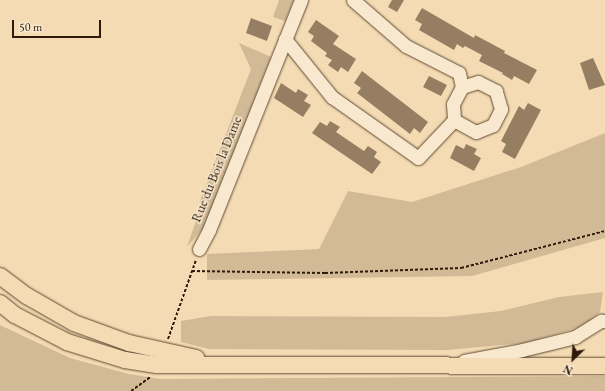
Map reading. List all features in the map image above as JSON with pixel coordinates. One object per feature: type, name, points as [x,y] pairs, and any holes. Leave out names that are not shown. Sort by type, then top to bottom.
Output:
[{"type":"main road","points":[[0,276],[27,296],[74,323],[129,343],[160,358]]},
{"type":"main road","points":[[0,302],[15,315],[67,342],[125,360],[160,358],[205,359],[259,365],[605,366]]},
{"type":"street","name":"Rue du Bois la Dame","points":[[199,249],[209,230],[301,0]]},
{"type":"street","points":[[285,40],[332,97],[418,158],[454,120],[453,104],[462,87],[459,73],[406,46],[353,0]]},
{"type":"street","points":[[454,120],[476,132],[493,125],[501,109],[496,91],[478,82],[462,87]]},
{"type":"street","points":[[444,365],[522,350],[575,337],[601,321],[605,321]]},
{"type":"path","points":[[192,271],[325,273],[461,268],[605,231]]},
{"type":"path","points":[[131,391],[149,379],[160,358],[199,249]]},
{"type":"shaded area","points":[[279,0],[294,0],[285,21],[273,17]]},
{"type":"shaded area","points":[[239,43],[271,57],[205,226],[187,247],[199,212],[200,201],[251,69]]},
{"type":"shaded area","points":[[605,133],[605,238],[472,276],[207,280],[207,254],[319,249],[348,191],[412,202],[521,167]]},
{"type":"shaded area","points":[[603,292],[600,312],[581,327],[525,343],[447,350],[209,349],[181,342],[181,321],[211,316],[445,317],[501,311],[559,297]]},
{"type":"shaded area","points":[[0,325],[70,358],[129,374],[161,379],[605,376],[605,391],[0,391]]},
{"type":"building","points":[[392,0],[404,0],[397,12],[388,7]]},
{"type":"building","points":[[422,8],[474,38],[475,35],[505,51],[504,53],[537,70],[529,84],[514,76],[512,80],[502,74],[503,73],[479,61],[482,55],[465,46],[463,48],[457,44],[454,50],[419,30],[422,24],[415,20]]},
{"type":"building","points":[[251,18],[272,26],[267,41],[246,33]]},
{"type":"building","points":[[316,20],[339,36],[333,44],[356,59],[348,72],[341,67],[338,72],[328,65],[332,60],[325,56],[327,53],[311,41],[314,36],[308,32]]},
{"type":"building","points":[[593,58],[605,85],[589,90],[580,63]]},
{"type":"building","points":[[362,71],[428,122],[420,133],[414,128],[410,134],[357,93],[361,88],[354,83]]},
{"type":"building","points":[[429,76],[447,85],[441,96],[423,87]]},
{"type":"building","points":[[281,83],[296,93],[298,89],[308,95],[304,101],[311,105],[303,117],[274,98]]},
{"type":"building","points":[[528,103],[541,110],[515,159],[502,152],[506,144],[501,141],[519,106],[524,110]]},
{"type":"building","points":[[330,121],[340,127],[336,132],[364,151],[368,146],[377,152],[374,157],[381,162],[372,174],[312,133],[320,122],[327,126]]},
{"type":"building","points":[[466,144],[477,149],[474,154],[481,158],[474,171],[450,158],[456,145],[464,149]]}]
